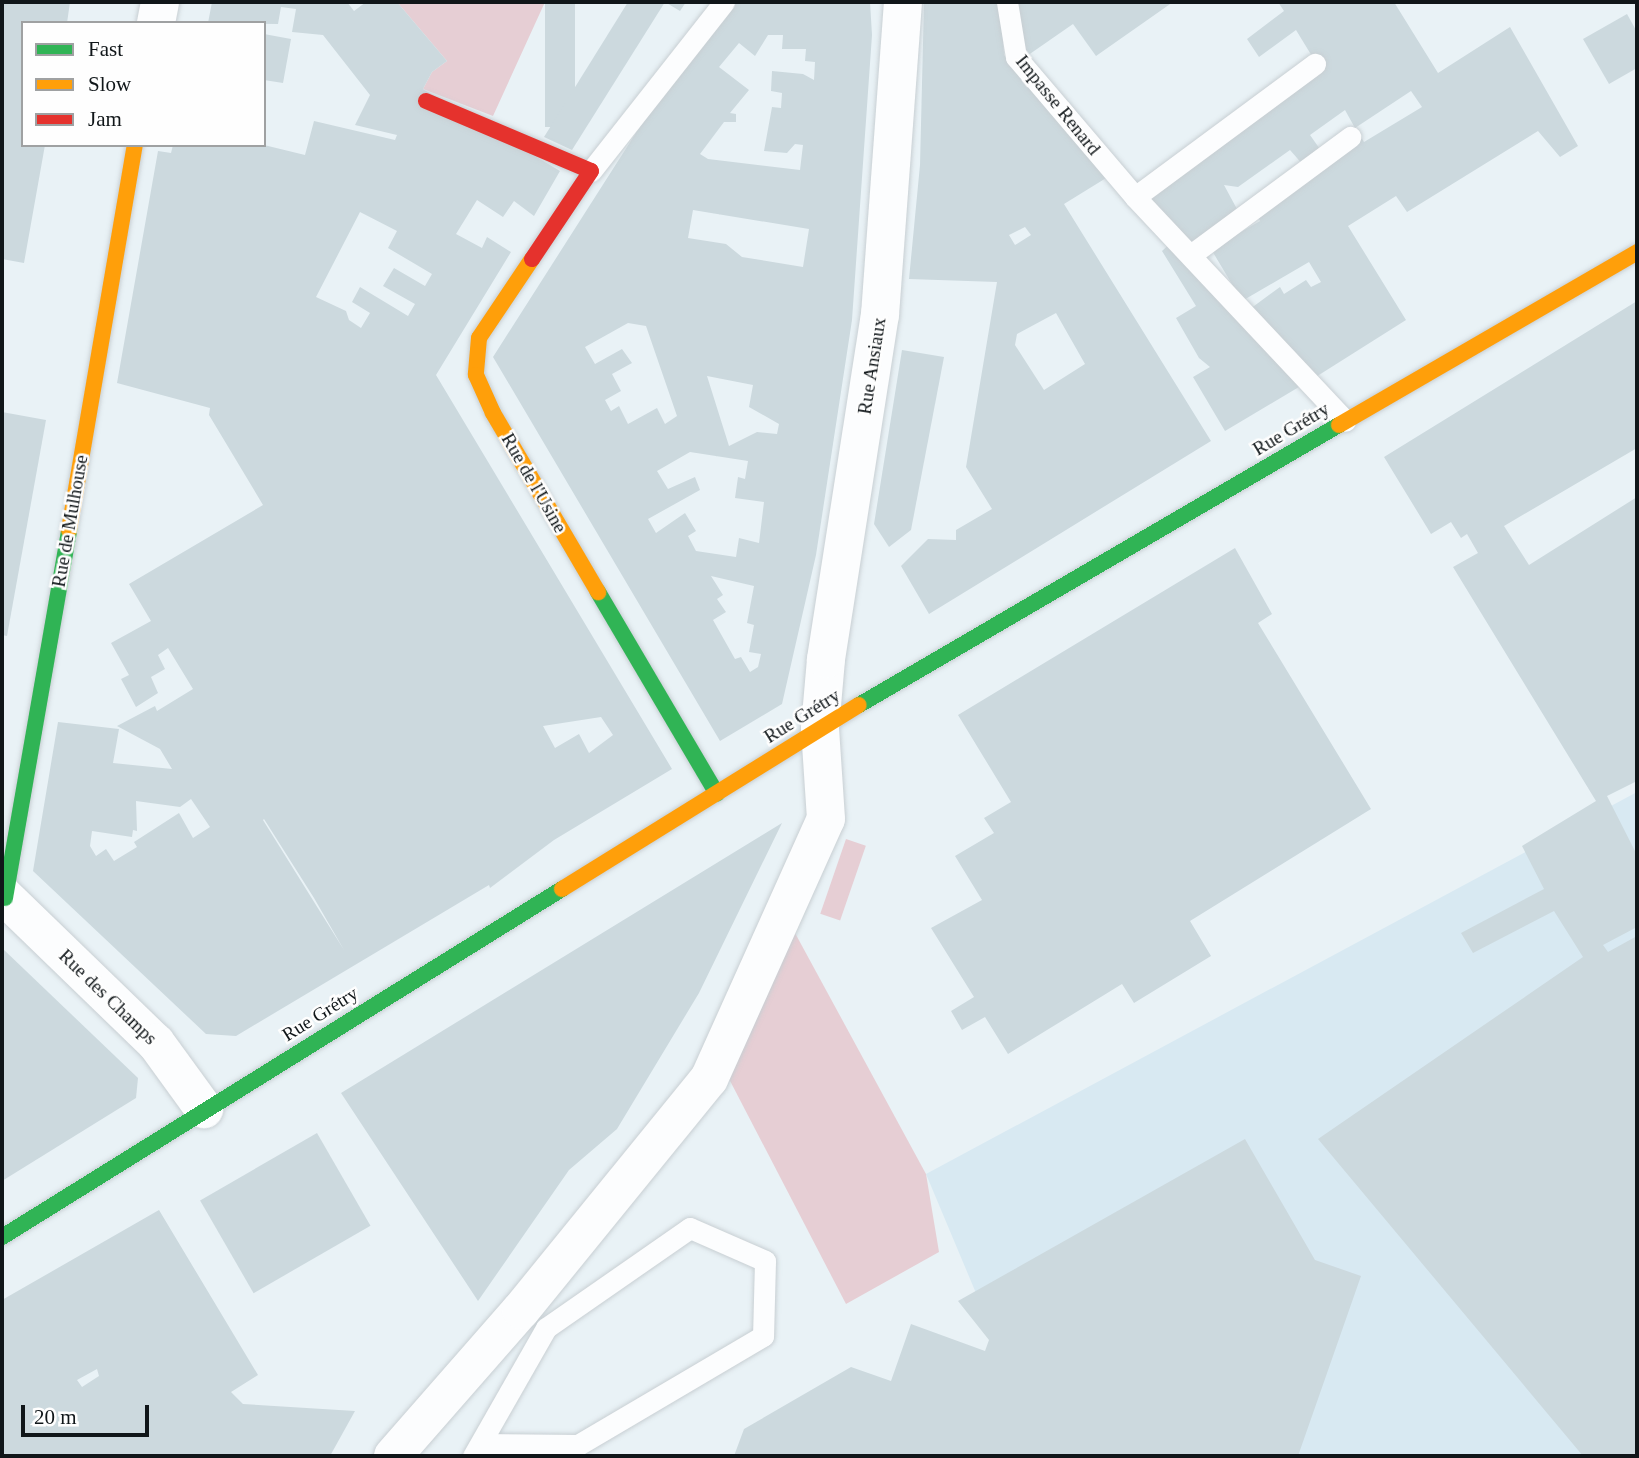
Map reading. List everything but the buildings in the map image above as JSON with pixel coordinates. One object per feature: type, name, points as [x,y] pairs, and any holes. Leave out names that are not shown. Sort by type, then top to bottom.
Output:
[{"type":"street","points":[[156,21],[160,2]]},
{"type":"street","name":"Rue Ansiaux","points":[[393,1456],[521,1310],[709,1079],[826,819],[820,728],[826,659],[880,315],[903,2]]},
{"type":"street","points":[[426,101],[591,171]]},
{"type":"street","name":"Rue de Mulhouse","points":[[4,896],[135,147]]},
{"type":"street","name":"Rue de l'Usine","points":[[591,171],[479,338],[476,374],[493,413],[717,794]]},
{"type":"street","name":"Rue Grétry","points":[[2,1237],[820,728],[1637,252]]},
{"type":"street","name":"Rue des Champs","points":[[4,896],[156,1043],[204,1109]]},
{"type":"lane","name":"Rue de l'Usine","points":[[591,171],[724,2]]},
{"type":"lane","name":"Impasse Renard","points":[[1007,2],[1016,57],[1135,197],[1192,254],[1345,421]]},
{"type":"lane","points":[[1135,197],[1315,64]]},
{"type":"lane","points":[[1192,254],[1350,137]]},
{"type":"lane","points":[[690,1228],[765,1261],[763,1336],[579,1445],[477,1450],[546,1328],[690,1228]]},
{"type":"shaded area","points":[[397,2],[545,2],[493,116],[423,89],[432,72],[447,61]]},
{"type":"shaded area","points":[[1637,792],[1637,1456],[996,1456],[994,1336],[926,1174]]},
{"type":"shaded area","points":[[846,839],[866,846],[840,921],[820,914]]},
{"type":"shaded area","points":[[795,933],[926,1174],[939,1252],[846,1304],[727,1075]]},
{"type":"traffic: fast","points":[[859,705],[1339,425]]},
{"type":"traffic: fast","points":[[5,898],[69,530]]},
{"type":"traffic: fast","points":[[598,592],[717,794]]},
{"type":"traffic: fast","points":[[2,1237],[562,889]]},
{"type":"traffic: slow","points":[[69,530],[135,147]]},
{"type":"traffic: slow","points":[[1339,425],[1637,252]]},
{"type":"traffic: slow","points":[[532,259],[479,338],[476,375],[493,413],[598,592]]},
{"type":"traffic: slow","points":[[562,889],[859,705]]},
{"type":"traffic: jam","points":[[426,101],[591,171],[532,259]]}]
